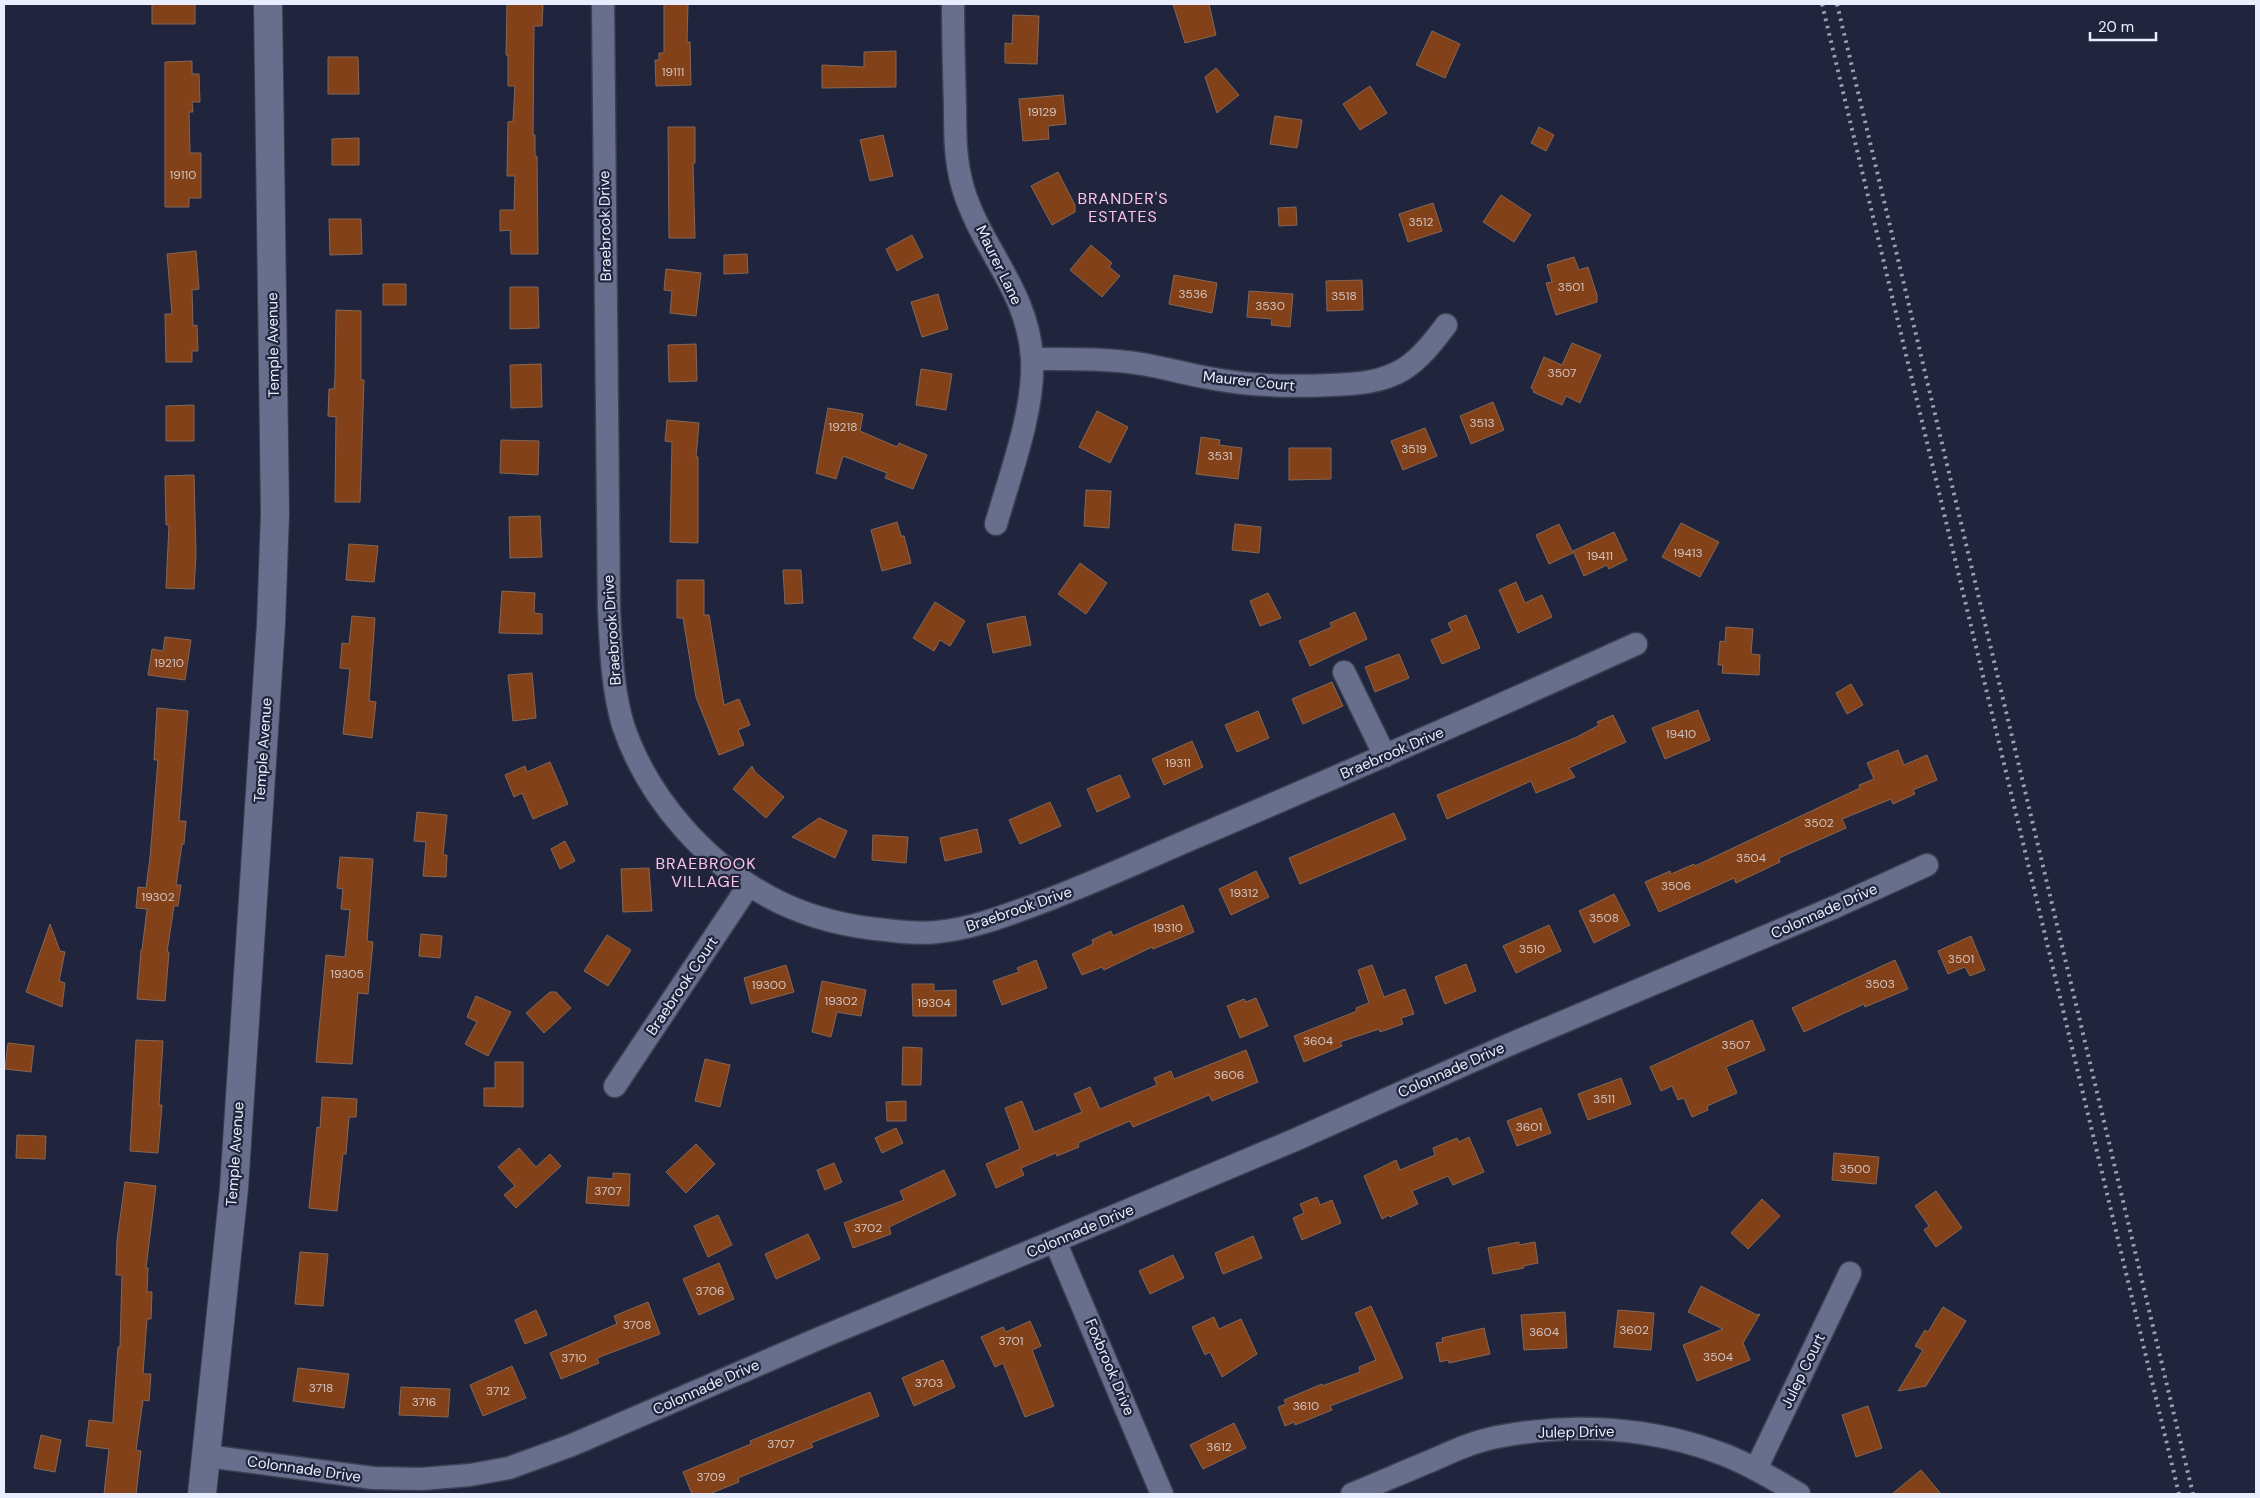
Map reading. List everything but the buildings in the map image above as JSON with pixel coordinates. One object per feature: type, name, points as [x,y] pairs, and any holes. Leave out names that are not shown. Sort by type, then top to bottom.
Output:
[{"type":"street","name":"Temple Avenue","points":[[202,1494],[234,1188],[271,624],[274,474],[268,4]]},
{"type":"street","name":"Braebrook Drive","points":[[603,4],[609,610],[613,680],[623,723],[636,758],[654,790],[672,814],[703,848],[749,885],[790,906],[823,918],[866,928],[921,933],[968,928],[1061,896],[1385,756],[1636,644]]},
{"type":"street","name":"Maurer Lane","points":[[953,4],[956,160],[963,189],[972,211],[1018,298],[1029,333],[1032,359],[1031,388],[1020,439],[996,524]]},
{"type":"street","name":"Maurer Court","points":[[1032,359],[1104,359],[1143,364],[1210,378],[1262,385],[1362,384],[1381,380],[1403,369],[1420,356],[1446,325]]},
{"type":"street","points":[[1344,672],[1385,756]]},
{"type":"street","name":"Colonnade Drive","points":[[207,1456],[372,1478],[421,1479],[470,1475],[509,1468],[572,1445],[820,1338],[1297,1139],[1506,1046],[1835,907],[1927,865]]},
{"type":"street","name":"Braebrook Court","points":[[616,1086],[749,885]]},
{"type":"street","name":"Foxbrook Drive","points":[[1055,1241],[1162,1494]]},
{"type":"street","name":"Julep Court","points":[[1756,1469],[1850,1273]]},
{"type":"street","name":"Julep Drive","points":[[1352,1494],[1457,1449],[1496,1437],[1554,1430],[1612,1429],[1650,1434],[1701,1447],[1756,1469],[1799,1494]]},
{"type":"railway","points":[[1822,4],[2179,1494]]},
{"type":"railway","points":[[1837,4],[2193,1494]]},
{"type":"district","name":"BRANDER'S ESTATES","points":[[1123,207]]},
{"type":"district","name":"BRAEBROOK VILLAGE","points":[[706,872]]}]
